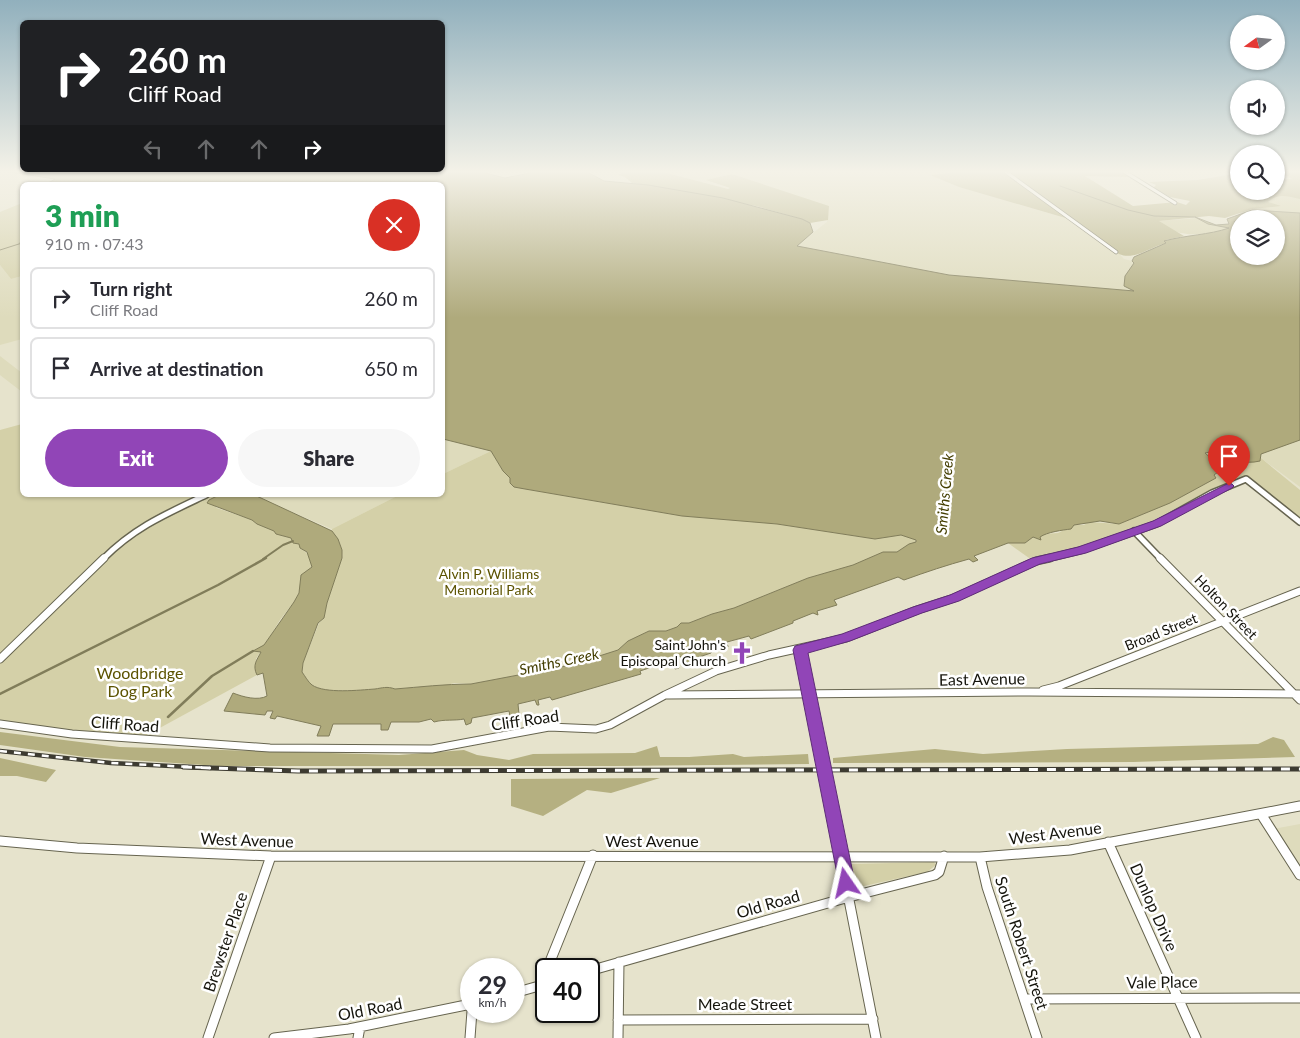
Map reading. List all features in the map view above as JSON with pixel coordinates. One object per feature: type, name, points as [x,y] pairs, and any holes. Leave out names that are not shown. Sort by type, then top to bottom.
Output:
[{"type":"street","points":[[1073,220],[1116,252]]},
{"type":"street","name":"Cliff Road","points":[[0,724],[72,734],[270,748],[432,749],[549,727],[596,729],[610,724],[716,671],[738,663],[846,638],[917,610],[954,598],[1036,561],[1082,550],[1157,523],[1212,493],[1246,479],[1300,522]]},
{"type":"street","points":[[0,659],[116,546],[152,520],[202,497]]},
{"type":"street","name":"Holton Street","points":[[1134,531],[1297,694],[1300,700]]},
{"type":"street","name":"Broad Street","points":[[1030,692],[1059,686],[1222,621],[1299,593]]},
{"type":"street","points":[[800,650],[876,1038]]},
{"type":"street","name":"East Avenue","points":[[665,695],[1030,692],[1297,694]]},
{"type":"street","name":"West Avenue","points":[[0,841],[77,848],[270,856],[980,857],[1070,850],[1300,806]]},
{"type":"street","points":[[1261,814],[1300,874]]},
{"type":"street","name":"Dunlop Drive","points":[[1108,842],[1196,1038]]},
{"type":"street","points":[[552,958],[593,855]]},
{"type":"street","name":"Brewster Place","points":[[208,1038],[270,856]]},
{"type":"street","name":"Old Road","points":[[600,968],[935,874],[939,872],[944,856]]},
{"type":"street","name":"South Robert Street","points":[[980,857],[987,887],[1037,1038]]},
{"type":"street","points":[[618,1038],[619,962]]},
{"type":"street","name":"Vale Place","points":[[1024,999],[1300,998]]},
{"type":"street","name":"Old Road","points":[[274,1038],[303,1036],[360,1027],[460,1006]]},
{"type":"street","name":"Meade Street","points":[[618,1020],[872,1019]]},
{"type":"street","points":[[470,1038],[471,1023]]},
{"type":"street","points":[[358,1038],[360,1027]]},
{"type":"shaded area","points":[[805,220],[825,220],[810,223]]},
{"type":"shaded area","points":[[827,220],[1071,220],[1114,252],[1118,252],[1124,259],[1134,263],[1125,276],[1134,291],[949,275],[796,246]]},
{"type":"shaded area","points":[[1074,220],[1165,220],[1159,221],[1184,236],[1166,240],[1167,243],[1131,256],[1119,254]]},
{"type":"shaded area","points":[[0,265],[11,279],[20,277],[20,340],[0,345]]},
{"type":"shaded area","points":[[0,356],[20,371],[20,390],[0,375]]},
{"type":"shaded area","points":[[445,440],[491,451],[445,473]]},
{"type":"shaded area","points":[[1300,440],[1300,487],[1261,458],[1260,454]]},
{"type":"shaded area","points":[[257,497],[395,497],[332,529]]},
{"type":"shaded area","points":[[0,732],[120,747],[399,755],[464,750],[477,755],[509,760],[533,754],[635,753],[657,746],[660,757],[733,754],[744,757],[808,754],[809,764],[219,766],[85,757],[0,745]]},
{"type":"shaded area","points":[[1273,737],[1284,740],[1295,757],[1133,762],[833,763],[833,758],[935,749],[983,754],[1067,749],[1258,744]]},
{"type":"shaded area","points":[[0,758],[56,770],[46,782],[17,776],[0,776]]},
{"type":"shaded area","points":[[660,778],[611,793],[587,790],[543,816],[511,806],[511,779]]},
{"type":"shaded area","points":[[1300,824],[1300,875],[1273,829]]},
{"type":"green space","points":[[0,220],[20,220],[20,277],[11,279],[0,265]]},
{"type":"green space","points":[[1202,220],[1215,226],[1230,225],[1230,228],[1197,234],[1176,232],[1158,221]]},
{"type":"green space","points":[[1285,220],[1300,220],[1300,231],[1285,223]]},
{"type":"green space","name":"Woodbridge Dog Park","points":[[20,425],[20,497],[215,497],[209,500],[217,508],[252,520],[275,531],[276,534],[291,538],[293,543],[299,544],[300,548],[309,556],[312,568],[294,602],[280,620],[256,659],[257,675],[145,736],[73,733],[0,722],[0,430]]},
{"type":"green space","name":"Alvin P. Williams Memorial Park","points":[[491,451],[503,471],[525,489],[682,516],[777,524],[874,539],[901,535],[913,537],[916,542],[897,552],[883,552],[853,565],[808,578],[734,608],[689,623],[681,623],[677,627],[666,631],[649,631],[628,641],[618,650],[571,665],[471,684],[454,683],[444,686],[343,691],[325,690],[312,685],[302,672],[303,663],[319,623],[324,618],[342,558],[339,541],[332,532],[332,529],[395,497],[445,497],[445,473]]},
{"type":"green space","points":[[1216,451],[1242,461],[1260,461],[1261,458],[1300,490],[1300,518],[1247,477],[1216,487],[1152,521],[1079,547],[1029,558],[1008,543],[1025,543],[1033,537],[1040,540],[1040,537],[1044,534],[1058,533],[1074,525],[1084,525],[1089,522],[1119,524],[1170,503],[1216,478],[1214,476],[1221,470],[1212,464],[1204,454]]},
{"type":"green space","points":[[934,862],[936,865],[927,872],[855,888],[850,864]]},
{"type":"water","name":"Smiths Creek","points":[[445,220],[805,220],[810,223],[813,232],[797,246],[949,275],[1134,291],[1124,286],[1125,276],[1134,263],[1132,261],[1134,257],[1166,243],[1164,241],[1229,228],[1208,224],[1201,220],[1216,225],[1229,224],[1228,220],[1230,220],[1230,265],[1285,265],[1285,220],[1300,220],[1300,440],[1261,454],[1260,461],[1254,462],[1226,457],[1216,451],[1205,453],[1214,461],[1212,464],[1221,470],[1214,475],[1216,478],[1170,503],[1119,524],[1100,521],[1074,525],[1071,529],[1043,535],[1040,537],[1041,540],[1033,537],[1025,543],[1008,543],[974,556],[978,560],[973,562],[969,559],[904,580],[898,577],[834,600],[837,605],[817,611],[818,615],[813,613],[751,639],[749,636],[727,642],[728,647],[723,648],[720,645],[714,647],[711,653],[690,660],[692,662],[685,663],[680,656],[674,659],[679,668],[675,669],[670,661],[640,671],[641,674],[552,700],[550,697],[538,700],[539,705],[537,705],[535,700],[518,704],[519,714],[510,716],[509,711],[472,718],[471,723],[466,725],[464,719],[434,722],[431,719],[419,722],[391,722],[388,730],[381,730],[381,724],[333,724],[329,736],[317,736],[321,726],[277,716],[275,719],[270,718],[273,711],[267,711],[265,715],[224,711],[233,693],[255,698],[267,696],[263,673],[257,675],[255,668],[261,652],[253,651],[264,645],[299,593],[301,575],[312,567],[307,552],[300,548],[299,544],[293,543],[291,538],[276,534],[274,531],[252,520],[207,503],[215,497],[258,497],[332,531],[338,539],[342,550],[342,558],[324,618],[318,623],[303,663],[302,672],[312,685],[325,690],[343,691],[387,687],[395,689],[471,684],[571,665],[618,650],[628,641],[649,631],[666,631],[677,627],[681,623],[689,623],[734,608],[808,578],[853,565],[883,552],[897,552],[916,542],[916,540],[901,535],[875,539],[777,524],[682,516],[514,487],[510,483],[510,478],[503,471],[491,451],[445,440]]},
{"type":"waterway","points":[[0,250],[20,244]]},
{"type":"waterway","points":[[263,559],[283,545],[293,541]]},
{"type":"waterway","points":[[0,694],[218,585],[266,558]]},
{"type":"waterway","points":[[168,717],[212,676],[253,651]]},
{"type":"railway","points":[[0,751],[111,763],[209,768]]},
{"type":"railway","points":[[183,767],[209,768]]},
{"type":"railway","points":[[209,768],[298,771],[1300,769]]},
{"type":"place","name":"Saint John's Episcopal Church","points":[[742,653]]},
{"type":"route","points":[[846,883],[800,650],[846,638],[917,610],[954,598],[1050,556],[1082,550],[1157,523],[1212,493],[1229,486]]}]
